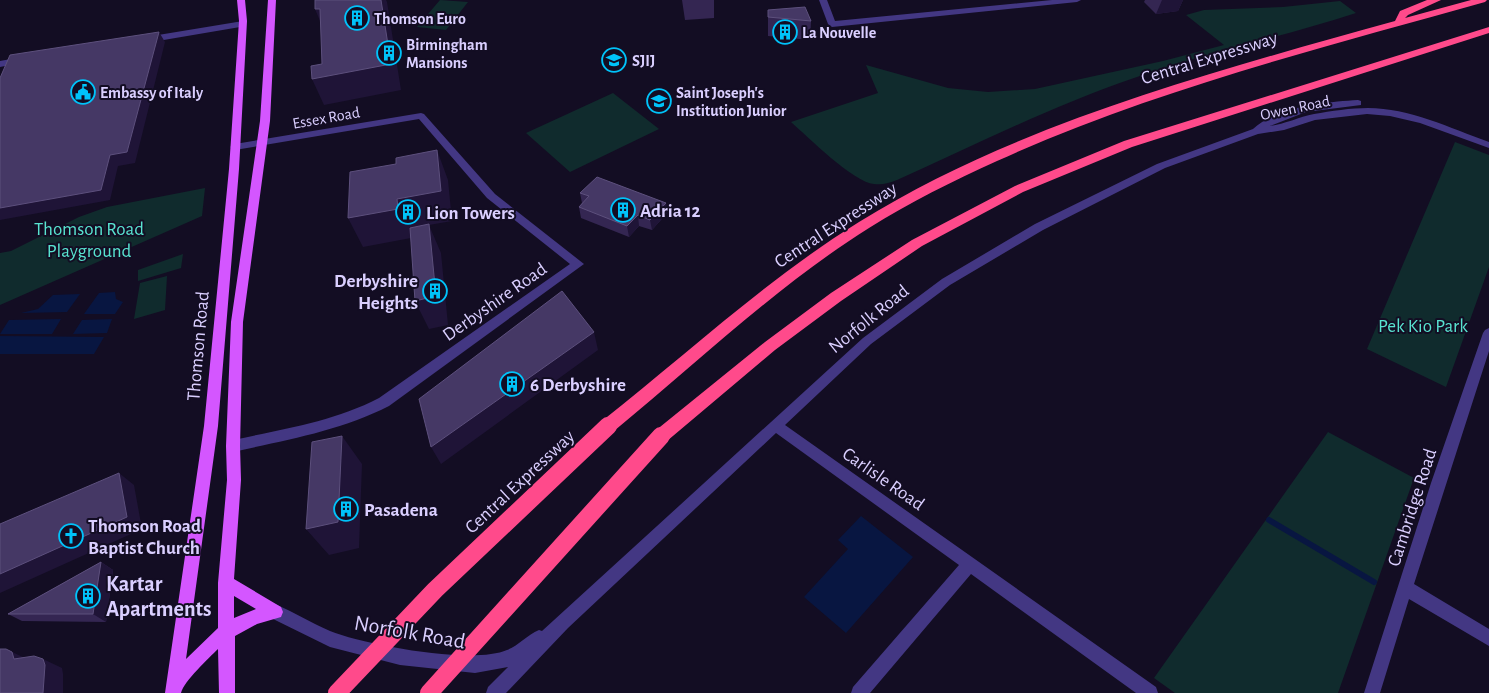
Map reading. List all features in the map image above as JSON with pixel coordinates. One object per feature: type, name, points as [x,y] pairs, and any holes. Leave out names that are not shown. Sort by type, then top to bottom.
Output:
[{"type":"highway","points":[[1397,24],[1404,13],[1436,0]]},
{"type":"highway","name":"Central Expressway","points":[[336,693],[494,533],[608,426],[802,267],[881,214],[985,161],[1094,116],[1291,54],[1482,0]]},
{"type":"highway","points":[[429,693],[661,436],[770,346],[836,297],[917,243],[1018,190],[1128,144],[1489,30]]},
{"type":"highway","points":[[1468,37],[1489,37]]},
{"type":"main road","name":"Thomson Road","points":[[174,689],[211,426],[235,147],[243,24],[241,0]]},
{"type":"main road","name":"Thomson Road","points":[[227,693],[226,583],[234,480],[233,446],[237,322],[265,121],[273,1]]},
{"type":"main road","points":[[226,583],[275,612]]},
{"type":"main road","points":[[174,689],[205,650],[227,631],[247,619],[275,612]]},
{"type":"street","points":[[822,0],[832,24],[1077,0]]},
{"type":"street","points":[[133,42],[243,24]]},
{"type":"street","points":[[0,64],[36,58]]},
{"type":"street","name":"Owen Road","points":[[1256,130],[1274,118],[1307,109],[1335,104],[1363,103],[1386,105],[1417,112],[1489,136]]},
{"type":"street","name":"Owen Road","points":[[1256,130],[1284,127],[1314,117],[1367,111],[1390,113],[1423,121],[1489,145]]},
{"type":"street","name":"Essex Road","points":[[235,147],[421,116]]},
{"type":"street","name":"Derbyshire Road","points":[[233,446],[339,421],[367,411],[384,402],[578,264],[496,200],[421,116]]},
{"type":"street","name":"Norfolk Road","points":[[494,693],[562,622],[867,341],[946,282],[1039,227],[1152,170],[1256,130]]},
{"type":"street","name":"Cambridge Road","points":[[1372,693],[1489,333]]},
{"type":"street","name":"Carlisle Road","points":[[775,425],[1150,693]]},
{"type":"street","points":[[859,693],[970,563]]},
{"type":"street","points":[[1406,588],[1489,638]]},
{"type":"street","name":"Norfolk Road","points":[[275,612],[330,639],[400,657],[475,665],[510,658],[562,622]]},
{"type":"green space","points":[[440,0],[468,2],[446,30],[417,27]]},
{"type":"green space","points":[[1340,1],[1356,13],[1189,60],[1103,89],[1044,113],[886,184],[874,184],[855,176],[831,158],[791,122],[878,93],[866,65],[948,88],[988,92],[1035,89],[1163,61],[1224,45],[1186,15],[1204,10],[1283,7]]},
{"type":"green space","points":[[613,93],[659,129],[570,172],[526,133]]},
{"type":"green space","name":"Pek Kio Park","points":[[1455,142],[1489,155],[1489,267],[1446,387],[1367,349]]},
{"type":"green space","name":"Thomson Road Playground","points":[[205,188],[202,216],[0,305],[0,253],[11,251],[79,217],[107,207]]},
{"type":"green space","points":[[183,254],[181,268],[138,281],[138,270]]},
{"type":"green space","points":[[167,276],[165,310],[134,319],[140,283]]},
{"type":"green space","points":[[1328,432],[1414,478],[1338,693],[1175,693],[1154,678]]},
{"type":"water","points":[[115,292],[116,299],[123,302],[115,314],[84,314],[99,293]]},
{"type":"water","points":[[80,294],[67,312],[21,313],[38,309],[53,295]]},
{"type":"water","points":[[61,319],[52,334],[0,334],[9,320]]},
{"type":"water","points":[[112,319],[107,333],[73,334],[82,320]]},
{"type":"water","points":[[0,336],[104,337],[94,354],[0,354]]},
{"type":"water","points":[[861,516],[913,557],[846,633],[804,597],[848,549],[838,540]]},
{"type":"building","points":[[315,0],[381,0],[391,64],[312,79],[311,66],[322,64],[320,9],[315,9]]},
{"type":"building","points":[[805,7],[811,21],[768,17],[768,10]]},
{"type":"building","points":[[159,32],[127,152],[110,155],[101,190],[0,208],[0,78],[10,55]]},
{"type":"building","points":[[437,150],[441,191],[397,199],[398,209],[348,218],[350,172],[396,164],[396,158]]},
{"type":"building","name":"Adria 12","points":[[597,177],[666,203],[650,220],[638,215],[627,226],[579,207],[589,196],[580,193]]},
{"type":"building","points":[[429,224],[436,296],[415,301],[410,228]]},
{"type":"building","points":[[562,291],[594,332],[431,447],[419,399]]},
{"type":"building","points":[[342,436],[338,522],[306,529],[312,442]]},
{"type":"building","points":[[119,473],[127,517],[0,574],[0,524]]},
{"type":"building","points":[[101,562],[93,614],[8,614]]},
{"type":"building","points":[[0,649],[12,652],[14,659],[34,656],[43,659],[45,665],[43,693],[0,693]]},
{"type":"waterway","points":[[1269,520],[1374,582]]},
{"type":"place","name":"Thomson Euro","points":[[357,18]]},
{"type":"place","name":"La Nouvelle","points":[[785,32]]},
{"type":"place","name":"Birmingham Mansions","points":[[389,53]]},
{"type":"place","name":"SJIJ","points":[[614,60]]},
{"type":"place","name":"Embassy of Italy","points":[[83,92]]},
{"type":"place","name":"Saint Joseph's Institution Junior","points":[[659,101]]},
{"type":"place","name":"Adria 12","points":[[623,210]]},
{"type":"place","name":"Lion Towers","points":[[408,212]]},
{"type":"place","name":"Derbyshire Heights","points":[[435,291]]},
{"type":"place","name":"6 Derbyshire","points":[[512,384]]},
{"type":"place","name":"Pasadena","points":[[346,509]]},
{"type":"place","name":"Thomson Road Baptist Church","points":[[71,536]]},
{"type":"place","name":"Kartar Apartments","points":[[88,596]]}]
